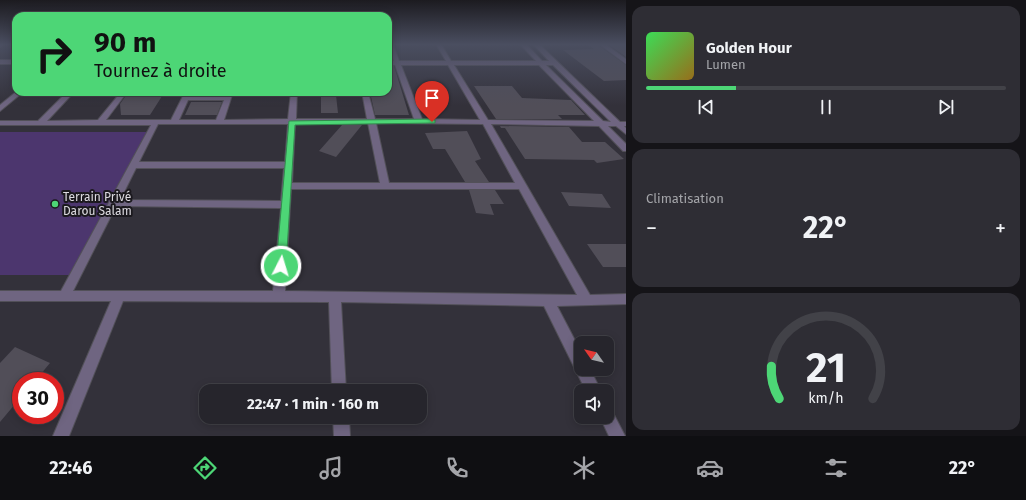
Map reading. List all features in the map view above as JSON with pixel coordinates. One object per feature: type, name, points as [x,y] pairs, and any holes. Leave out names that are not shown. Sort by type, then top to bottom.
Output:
[{"type":"street","points":[[397,64],[419,121]]},
{"type":"street","points":[[450,64],[486,123],[587,301]]},
{"type":"street","points":[[541,64],[626,149]]},
{"type":"street","points":[[555,64],[622,125],[626,132]]},
{"type":"street","points":[[0,109],[15,96]]},
{"type":"street","points":[[40,123],[67,96]]},
{"type":"street","points":[[101,122],[121,96]]},
{"type":"street","points":[[174,122],[187,96]]},
{"type":"street","points":[[219,122],[229,96]]},
{"type":"street","points":[[279,296],[294,96]]},
{"type":"street","points":[[366,96],[385,185]]},
{"type":"street","points":[[0,123],[419,121],[486,123],[542,122],[622,125]]},
{"type":"street","points":[[64,296],[156,122]]},
{"type":"street","points":[[134,165],[289,165]]},
{"type":"street","points":[[288,186],[521,186]]},
{"type":"street","points":[[113,204],[286,205]]},
{"type":"street","points":[[0,296],[279,296],[587,301],[626,299]]},
{"type":"street","points":[[61,436],[119,296]]},
{"type":"street","points":[[335,298],[339,384]]},
{"type":"street","points":[[547,300],[574,352]]},
{"type":"street","points":[[341,424],[342,436]]},
{"type":"street","points":[[611,424],[617,436]]},
{"type":"shaded area","name":"Terrain Privé Darou Salam","points":[[0,132],[150,132],[70,275],[0,275]]},
{"type":"building","points":[[582,64],[626,65],[626,80],[604,81]]},
{"type":"building","points":[[392,66],[394,66],[409,115],[375,115],[371,96],[392,96]]},
{"type":"building","points":[[474,86],[512,86],[522,98],[571,100],[585,115],[558,115],[562,119],[496,119]]},
{"type":"building","points":[[126,96],[162,96],[150,115],[121,115],[120,104]]},
{"type":"building","points":[[321,96],[336,96],[338,113],[321,113]]},
{"type":"building","points":[[191,102],[222,102],[217,115],[185,115]]},
{"type":"building","points":[[342,125],[362,125],[336,157],[319,151]]},
{"type":"building","points":[[500,126],[569,127],[582,142],[605,142],[624,159],[597,163],[594,160],[525,159],[505,128],[501,128]]},
{"type":"building","points":[[467,131],[481,159],[475,161],[489,182],[465,182],[445,149],[433,149],[425,133]]},
{"type":"building","points":[[469,190],[495,190],[504,204],[490,204],[494,215],[476,213]]},
{"type":"building","points":[[561,192],[602,194],[611,208],[569,206]]},
{"type":"building","points":[[587,244],[626,244],[626,267],[603,267]]},
{"type":"building","points":[[15,347],[50,363],[42,372],[12,372],[12,408],[0,422],[0,363]]},
{"type":"place","name":"Terrain Privé Darou Salam","points":[[55,204]]},
{"type":"route","points":[[281,266],[292,122],[432,122]]}]
